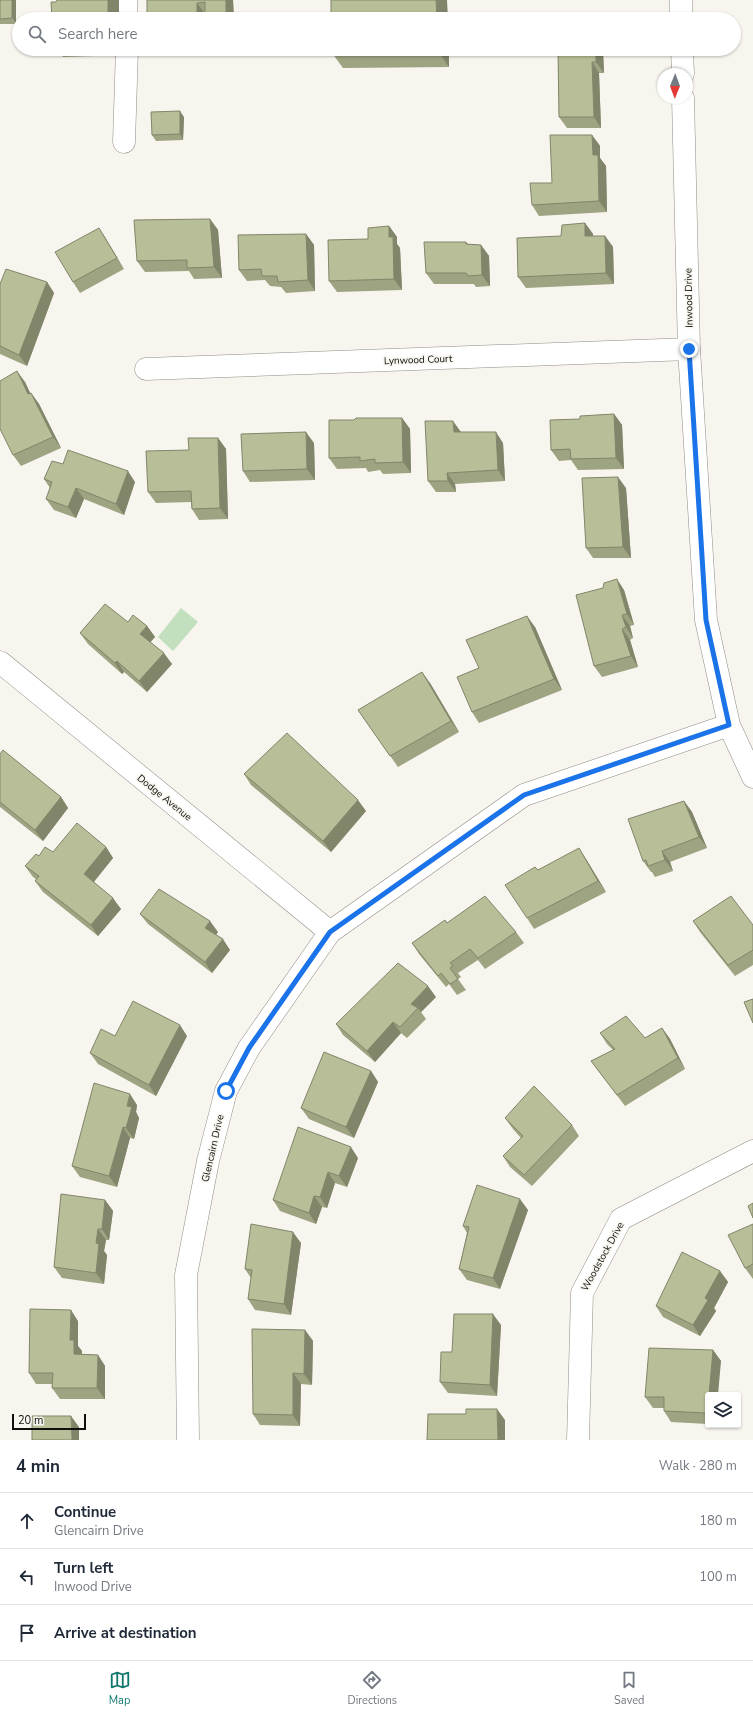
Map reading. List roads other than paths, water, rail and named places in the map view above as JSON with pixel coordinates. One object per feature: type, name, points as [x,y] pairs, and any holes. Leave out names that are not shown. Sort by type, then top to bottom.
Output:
[{"type":"street","points":[[126,0],[126,12]]},
{"type":"street","points":[[681,0],[681,12]]},
{"type":"street","points":[[124,142],[127,56]]},
{"type":"street","points":[[682,56],[682,68]]},
{"type":"street","name":"Inwood Drive","points":[[683,104],[689,349],[706,620],[729,725],[753,777]]},
{"type":"street","name":"Lynwood Court","points":[[146,369],[689,349]]},
{"type":"street","name":"Dodge Avenue","points":[[0,662],[330,932]]},
{"type":"street","name":"Glencairn Drive","points":[[188,1440],[186,1275],[208,1161],[226,1091],[249,1048],[330,932],[524,795],[729,725]]},
{"type":"street","name":"Woodstock Drive","points":[[578,1440],[582,1293],[621,1219],[753,1151]]}]
